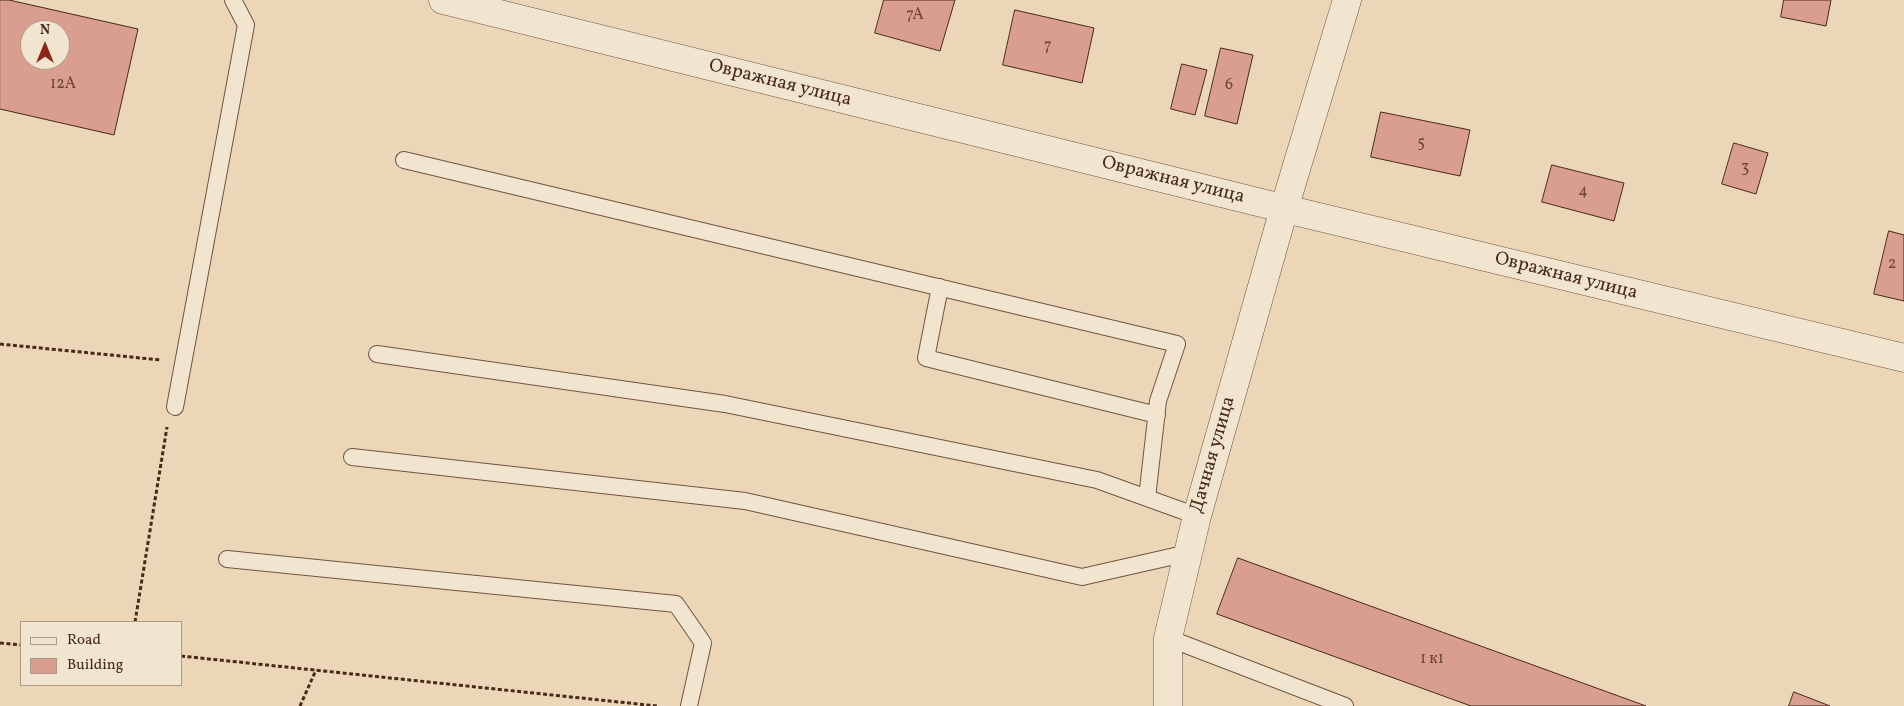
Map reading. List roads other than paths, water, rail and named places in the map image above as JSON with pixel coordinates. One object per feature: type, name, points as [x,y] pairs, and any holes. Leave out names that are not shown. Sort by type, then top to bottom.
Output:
[{"type":"street","name":"Овражная улица","points":[[443,0],[1284,209],[1904,358]]},
{"type":"street","name":"Дачная улица","points":[[1168,706],[1168,638],[1197,516],[1284,209],[1347,0]]},
{"type":"lane","points":[[175,407],[246,24],[233,0]]},
{"type":"lane","points":[[404,160],[1177,344],[1158,401],[1147,498]]},
{"type":"lane","points":[[940,287],[926,358],[1157,414]]},
{"type":"lane","points":[[377,354],[725,404],[1097,480],[1197,516]]},
{"type":"lane","points":[[352,457],[745,501],[1082,577],[1188,553]]},
{"type":"lane","points":[[227,559],[676,604],[704,643],[689,706]]},
{"type":"lane","points":[[1168,638],[1345,706]]}]
